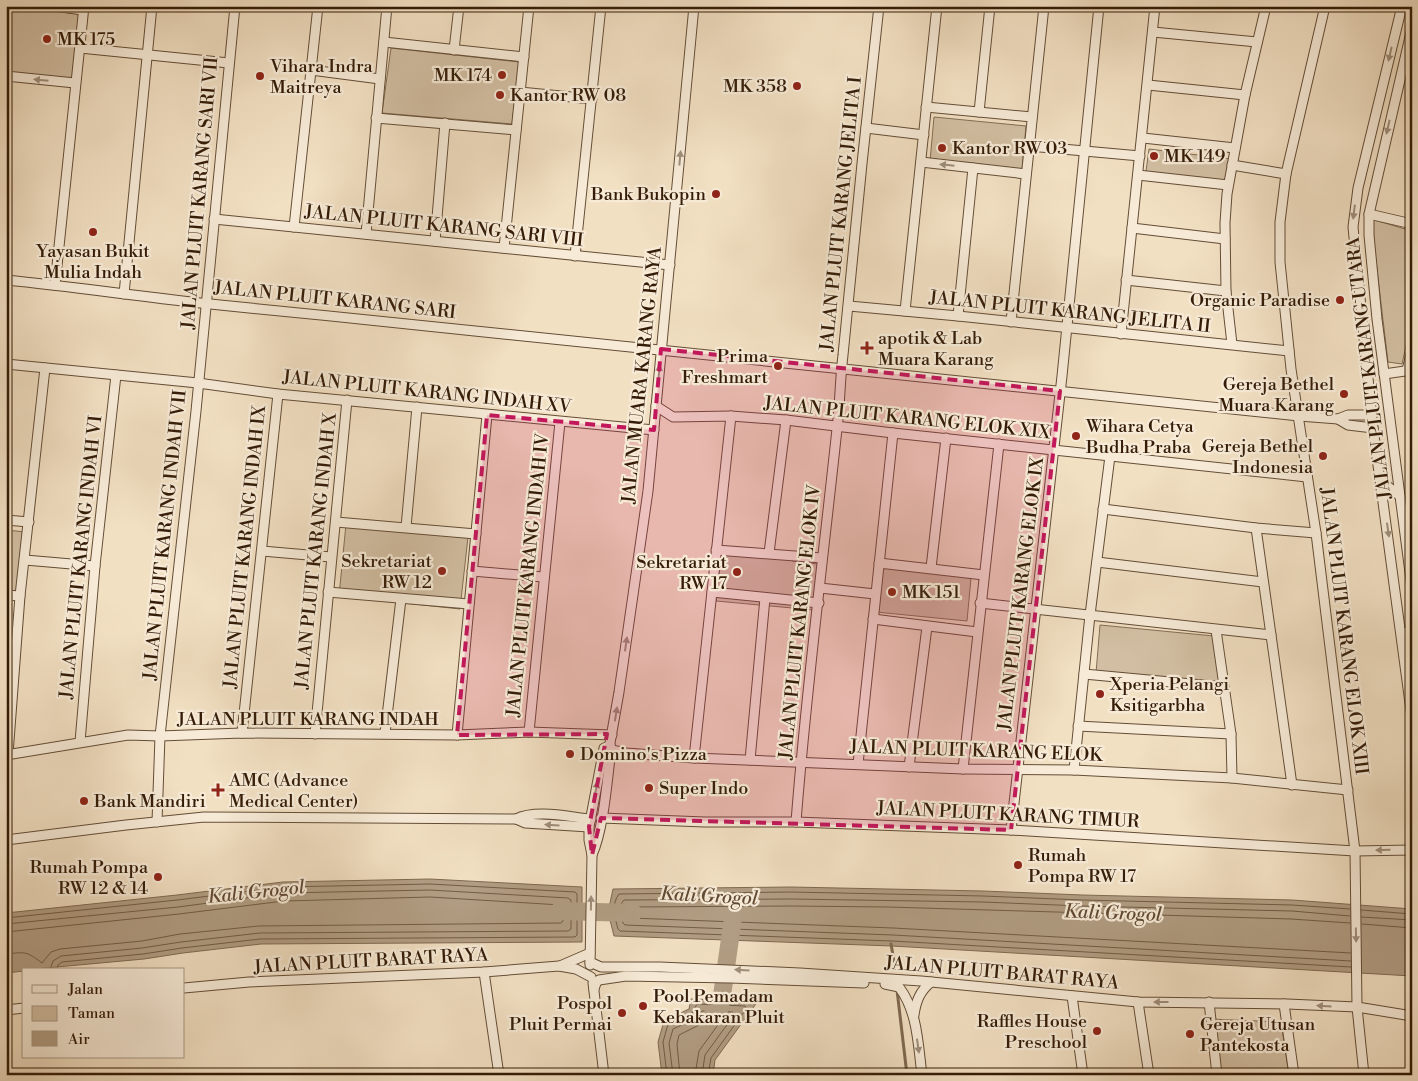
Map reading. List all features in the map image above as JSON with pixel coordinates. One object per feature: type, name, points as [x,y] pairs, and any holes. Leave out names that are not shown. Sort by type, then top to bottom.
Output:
[{"type":"street","points":[[54,6],[83,8],[55,285]]},
{"type":"street","points":[[124,294],[152,6]]},
{"type":"street","name":"JALAN PLUIT KARANG SARI VII","points":[[198,383],[235,6]]},
{"type":"street","points":[[294,227],[318,6]]},
{"type":"street","points":[[366,234],[387,6]]},
{"type":"street","points":[[454,50],[459,6]]},
{"type":"street","points":[[504,248],[529,6]]},
{"type":"street","points":[[575,256],[601,6]]},
{"type":"street","name":"JALAN MUARA KARANG RAYA","points":[[604,1075],[591,977],[592,855],[589,840],[590,823],[612,735],[647,500],[694,6]]},
{"type":"street","name":"JALAN PLUIT KARANG JELITA I","points":[[838,426],[848,306],[879,6]]},
{"type":"street","points":[[905,311],[937,6]]},
{"type":"street","points":[[979,112],[990,6]]},
{"type":"street","points":[[1011,322],[1044,6]]},
{"type":"street","name":"JALAN PLUIT KARANG ELOK IX","points":[[1011,830],[1067,328],[1099,6]]},
{"type":"street","points":[[1121,334],[1155,6]]},
{"type":"street","points":[[1232,344],[1226,291],[1225,239],[1228,185],[1245,96],[1266,6]]},
{"type":"street","name":"JALAN PLUIT KARANG ELOK XIII","points":[[1325,6],[1286,174],[1281,214],[1280,246],[1289,351],[1316,533],[1355,851],[1357,1008],[1364,1075]]},
{"type":"street","name":"JALAN PLUIT KARANG UTARA","points":[[1402,6],[1358,188],[1353,227],[1373,428],[1412,718]]},
{"type":"street","name":"JALAN PLUIT KARANG UTARA","points":[[1412,28],[1369,214],[1369,235],[1384,374],[1412,588]]},
{"type":"street","points":[[1153,32],[1257,42]]},
{"type":"street","points":[[384,42],[524,57]]},
{"type":"street","points":[[80,48],[229,63]]},
{"type":"street","points":[[311,70],[380,79]]},
{"type":"street","points":[[6,76],[75,83]]},
{"type":"street","points":[[1148,86],[1245,96]]},
{"type":"street","points":[[520,92],[592,99]]},
{"type":"street","points":[[1380,96],[1394,100]]},
{"type":"street","points":[[926,107],[1032,117]]},
{"type":"street","points":[[376,118],[516,130]]},
{"type":"street","points":[[435,241],[445,124]]},
{"type":"street","points":[[866,128],[924,135]]},
{"type":"street","points":[[1142,138],[1235,148]]},
{"type":"street","points":[[1029,146],[1140,156]]},
{"type":"street","points":[[921,162],[1026,174]]},
{"type":"street","points":[[1232,165],[1286,174]]},
{"type":"street","points":[[958,316],[973,168]]},
{"type":"street","points":[[1138,175],[1228,185]]},
{"type":"street","points":[[1369,214],[1412,224]]},
{"type":"street","name":"JALAN PLUIT KARANG SARI VIII","points":[[214,219],[670,265]]},
{"type":"street","points":[[1132,228],[1225,239]]},
{"type":"street","name":"JALAN PLUIT KARANG SARI","points":[[6,280],[206,304],[1338,419]]},
{"type":"street","points":[[1126,280],[1226,291]]},
{"type":"street","name":"JALAN PLUIT KARANG JELITA II","points":[[848,306],[1289,351]]},
{"type":"street","points":[[1384,374],[1410,370],[1412,350]]},
{"type":"street","name":"JALAN PLUIT KARANG INDAH VII","points":[[6,364],[198,383],[160,736],[157,822]]},
{"type":"street","points":[[7,755],[20,596],[26,560],[45,368]]},
{"type":"street","name":"JALAN PLUIT KARANG INDAH VI","points":[[80,742],[95,566],[116,375]]},
{"type":"street","name":"JALAN PLUIT KARANG INDAH XV","points":[[198,383],[278,394],[654,430]]},
{"type":"street","name":"JALAN PLUIT KARANG INDAH IX","points":[[242,734],[278,394]]},
{"type":"street","name":"JALAN PLUIT KARANG INDAH X","points":[[315,734],[347,400]]},
{"type":"street","name":"JALAN PLUIT KARANG ELOK XIX","points":[[656,406],[673,417],[731,416],[786,420],[1307,477]]},
{"type":"street","points":[[406,527],[418,407]]},
{"type":"street","points":[[457,735],[487,415]]},
{"type":"street","points":[[1338,419],[1348,415],[1372,415]]},
{"type":"street","points":[[694,758],[731,416]]},
{"type":"street","points":[[1338,419],[1348,425],[1373,428]]},
{"type":"street","points":[[769,553],[786,420]]},
{"type":"street","name":"JALAN PLUIT KARANG INDAH IV","points":[[529,732],[560,422]]},
{"type":"street","name":"JALAN PLUIT KARANG ELOK IV","points":[[796,822],[822,558],[838,426]]},
{"type":"street","points":[[858,764],[893,433]]},
{"type":"street","points":[[931,568],[946,438]]},
{"type":"street","points":[[963,768],[999,444]]},
{"type":"street","points":[[1074,770],[1090,615],[1110,456]]},
{"type":"street","points":[[1381,481],[1400,496]]},
{"type":"street","points":[[1103,509],[1256,528],[1316,533]]},
{"type":"street","points":[[6,520],[29,522]]},
{"type":"street","points":[[336,522],[476,534]]},
{"type":"street","points":[[1256,528],[1292,785]]},
{"type":"street","points":[[262,550],[332,557]]},
{"type":"street","points":[[716,550],[822,558]]},
{"type":"street","points":[[26,560],[95,566]]},
{"type":"street","points":[[1097,562],[1263,582]]},
{"type":"street","points":[[879,563],[984,575]]},
{"type":"street","points":[[472,571],[543,577]]},
{"type":"street","points":[[820,588],[875,594]]},
{"type":"street","points":[[328,592],[468,604]]},
{"type":"street","points":[[712,592],[819,603]]},
{"type":"street","points":[[6,595],[20,596]]},
{"type":"street","points":[[750,760],[765,598]]},
{"type":"street","points":[[385,733],[401,599]]},
{"type":"street","points":[[980,603],[1271,636]]},
{"type":"street","points":[[873,619],[977,632]]},
{"type":"street","points":[[909,766],[927,627]]},
{"type":"street","points":[[1402,636],[1412,628]]},
{"type":"street","points":[[1216,630],[1231,734],[1232,778]]},
{"type":"street","points":[[1412,645],[1410,650],[1412,670]]},
{"type":"street","points":[[1084,674],[1224,687]]},
{"type":"street","points":[[1078,726],[1231,734]]},
{"type":"street","name":"JALAN PLUIT KARANG INDAH","points":[[7,755],[128,735],[385,733],[457,735],[529,732],[612,735]]},
{"type":"street","name":"JALAN MUARA KARANG RAYA","points":[[592,855],[596,848],[601,818],[608,748]]},
{"type":"street","name":"JALAN PLUIT KARANG ELOK","points":[[608,748],[626,753],[694,758],[1017,770],[1074,770],[1232,778],[1348,790]]},
{"type":"street","points":[[6,840],[204,817],[516,819],[525,823],[590,823]]},
{"type":"street","name":"JALAN PLUIT KARANG TIMUR","points":[[601,818],[796,822],[1011,830],[1355,851],[1412,850]]},
{"type":"street","name":"JALAN PLUIT BARAT RAYA","points":[[185,988],[249,982],[484,972],[559,966],[590,957],[602,967],[631,967],[672,972],[894,985],[899,987],[906,995],[914,1018]]},
{"type":"street","name":"JALAN PLUIT BARAT RAYA","points":[[559,966],[576,969],[591,977]]},
{"type":"street","points":[[631,967],[631,977]]},
{"type":"street","name":"JALAN PLUIT BARAT RAYA","points":[[594,989],[596,983],[605,978],[672,972],[757,971],[931,982],[1138,1002],[1284,1004],[1357,1008],[1410,1015]]},
{"type":"street","points":[[484,972],[499,1075]]},
{"type":"street","points":[[922,1075],[914,1018],[918,997],[931,982]]},
{"type":"street","points":[[1072,996],[1084,1075]]},
{"type":"street","points":[[1138,1002],[1149,1075]]},
{"type":"street","points":[[1209,1002],[1217,1075]]},
{"type":"street","points":[[1284,1004],[1294,1075]]},
{"type":"street","points":[[6,1010],[22,1008]]},
{"type":"highlighted area","points":[[661,349],[1060,391],[1011,830],[601,818],[592,855],[589,827],[607,734],[457,735],[487,415],[654,430]]},
{"type":"green space","points":[[6,6],[79,14],[72,79],[6,72]]},
{"type":"green space","points":[[391,48],[519,62],[512,124],[382,113]]},
{"type":"green space","points":[[934,117],[1026,126],[1022,170],[930,161]]},
{"type":"green space","points":[[1149,149],[1231,159],[1227,189],[1145,179]]},
{"type":"green space","points":[[1371,219],[1412,231],[1412,319],[1402,364],[1388,362]]},
{"type":"green space","points":[[346,524],[468,537],[460,609],[339,596]]},
{"type":"green space","points":[[6,530],[26,532],[19,595],[6,594]]},
{"type":"green space","points":[[721,554],[818,564],[814,610],[716,601]]},
{"type":"green space","points":[[881,565],[971,578],[967,621],[876,612]]},
{"type":"green space","points":[[1100,625],[1214,636],[1221,684],[1096,673]]},
{"type":"green space","points":[[1210,1019],[1281,1022],[1289,1075],[1217,1075]]},
{"type":"water","points":[[430,879],[582,887],[582,942],[261,944],[144,959],[46,968],[22,968],[22,971],[6,973],[6,913],[283,882]]},
{"type":"water","points":[[791,887],[1292,900],[1412,909],[1412,976],[892,946],[614,936],[608,912],[613,889]]},
{"type":"water","points":[[691,999],[758,1001],[715,1060],[713,1075],[662,1075],[658,1042],[664,1021],[689,1009]]},
{"type":"waterway","name":"Kali Grogol","points":[[559,911],[633,913]]},
{"type":"waterway","points":[[726,967],[733,918]]},
{"type":"waterway","points":[[891,944],[894,961]]},
{"type":"waterway","points":[[709,1019],[720,1008],[724,982]]},
{"type":"waterway","points":[[897,990],[907,1075]]},
{"type":"place","name":"MK 175","points":[[47,39]]},
{"type":"place","name":"MK 174","points":[[502,75]]},
{"type":"place","name":"Vihara Indra Maitreya","points":[[260,76]]},
{"type":"place","name":"MK 358","points":[[797,86]]},
{"type":"place","name":"Kantor RW 08","points":[[500,95]]},
{"type":"place","name":"Kantor RW 03","points":[[942,148]]},
{"type":"place","name":"MK 149","points":[[1154,156]]},
{"type":"place","name":"Bank Bukopin","points":[[716,194]]},
{"type":"place","name":"Yayasan Bukit Mulia Indah","points":[[93,232]]},
{"type":"place","name":"Organic Paradise","points":[[1340,300]]},
{"type":"place","name":"apotik & Lab Muara Karang","points":[[867,348]]},
{"type":"place","name":"Prima Freshmart","points":[[778,366]]},
{"type":"place","name":"Gereja Bethel Muara Karang","points":[[1344,394]]},
{"type":"place","name":"Wihara Cetya Budha Praba","points":[[1076,436]]},
{"type":"place","name":"Gereja Bethel Indonesia","points":[[1323,456]]},
{"type":"place","name":"Sekretariat RW 12","points":[[442,571]]},
{"type":"place","name":"Sekretariat RW 17","points":[[737,572]]},
{"type":"place","name":"MK 151","points":[[892,592]]},
{"type":"place","name":"Xperia Pelangi Ksitigarbha","points":[[1100,694]]},
{"type":"place","name":"Domino's Pizza","points":[[570,754]]},
{"type":"place","name":"Super Indo","points":[[649,788]]},
{"type":"place","name":"AMC (Advance Medical Center)","points":[[218,790]]},
{"type":"place","name":"Bank Mandiri","points":[[84,801]]},
{"type":"place","name":"Rumah Pompa RW 17","points":[[1018,865]]},
{"type":"place","name":"Rumah Pompa RW 12 & 14","points":[[158,877]]},
{"type":"place","name":"Pool Pemadam Kebakaran Pluit","points":[[643,1006]]},
{"type":"place","name":"Pospol Pluit Permai","points":[[622,1013]]},
{"type":"place","name":"Raffles House Preschool","points":[[1097,1031]]},
{"type":"place","name":"Gereja Utusan Pantekosta","points":[[1190,1034]]}]
